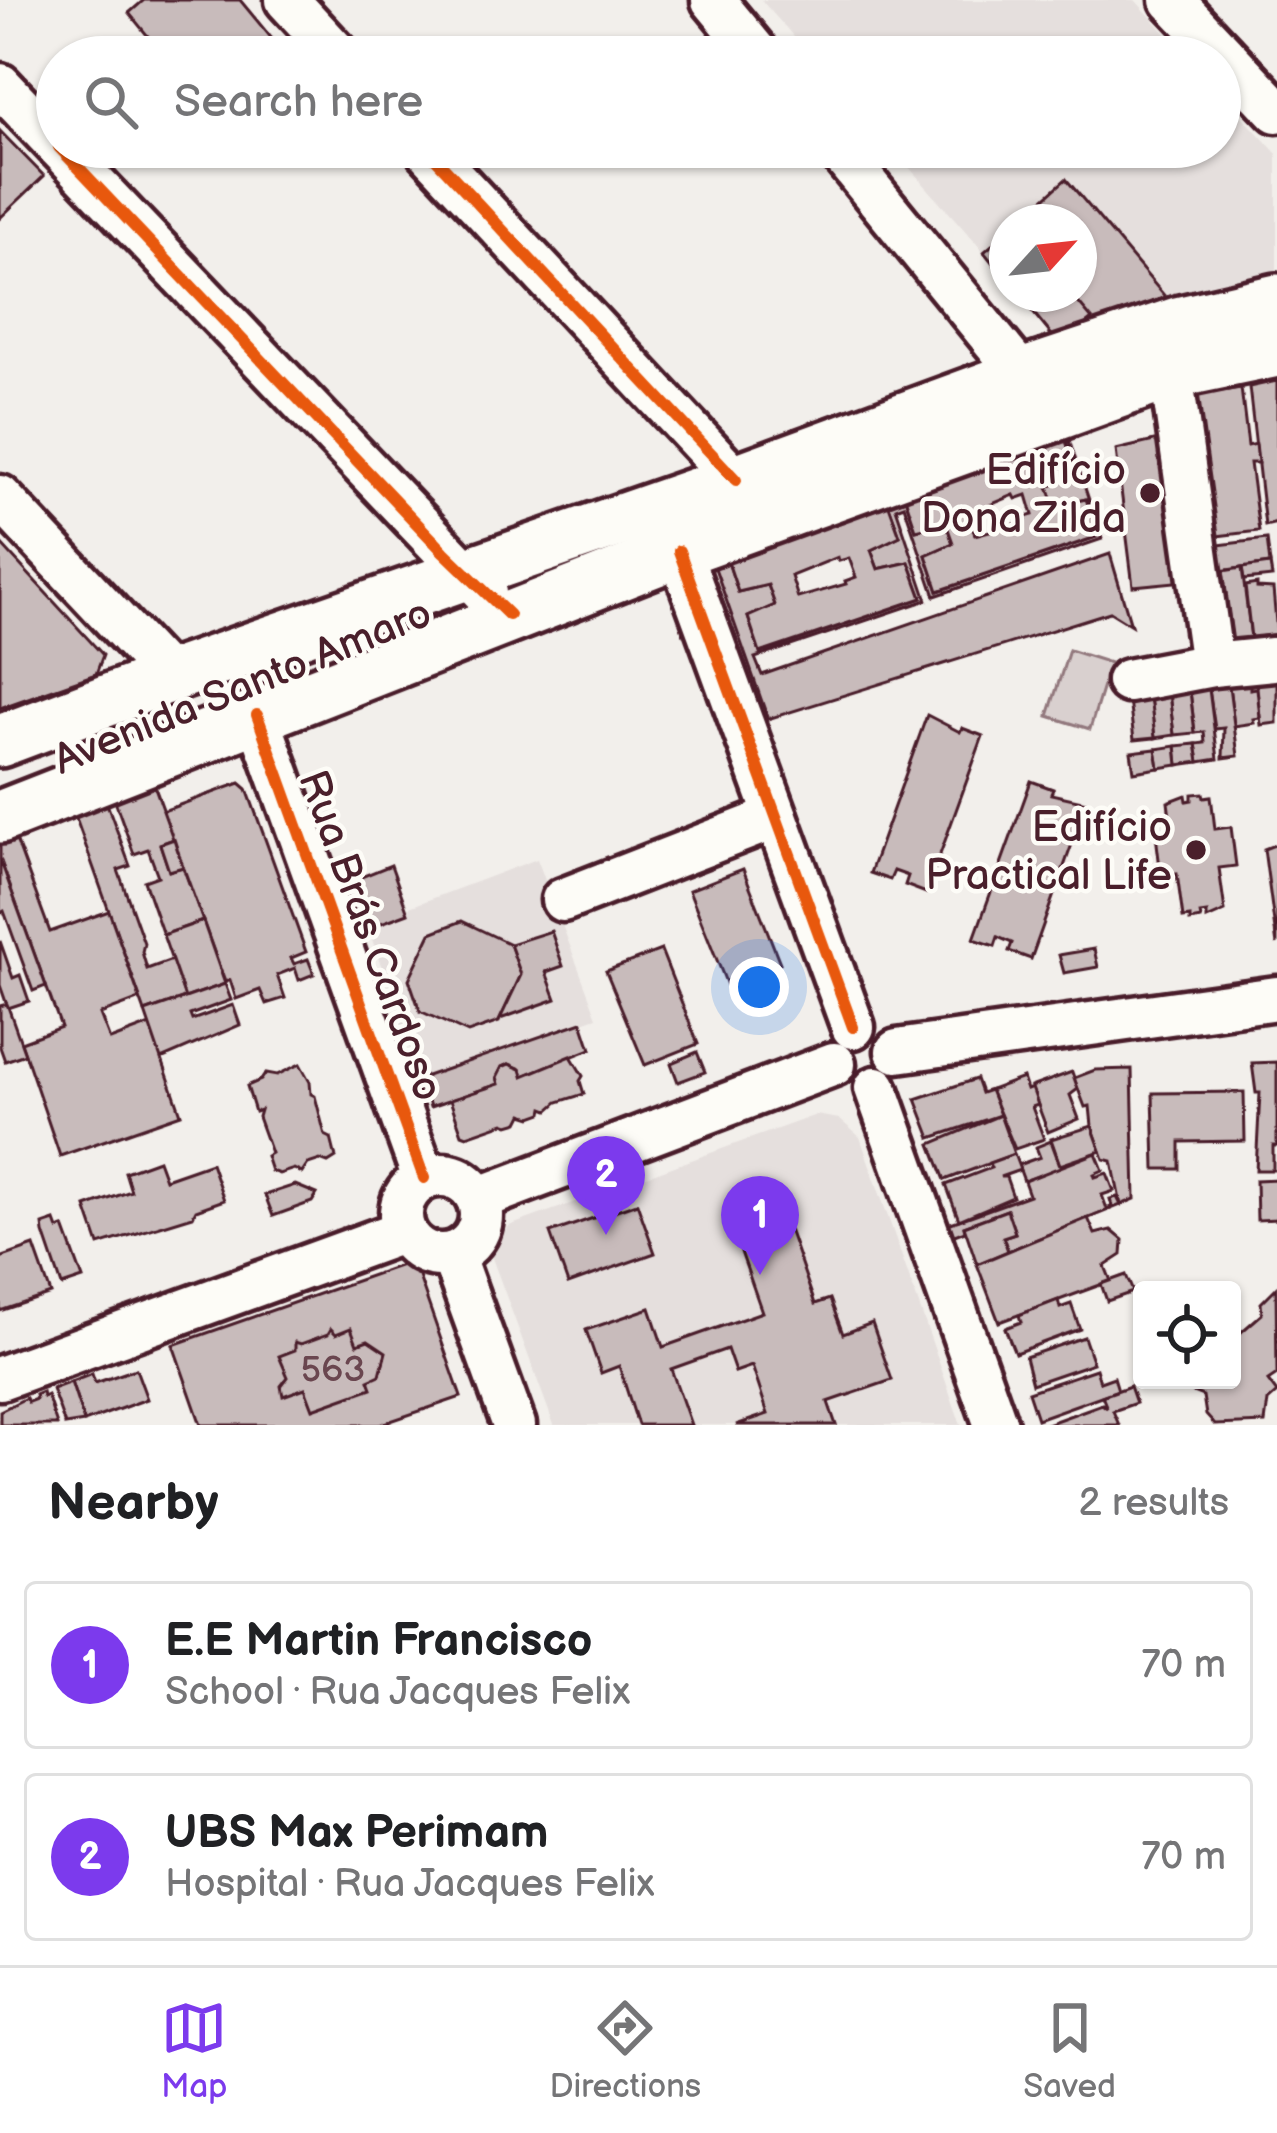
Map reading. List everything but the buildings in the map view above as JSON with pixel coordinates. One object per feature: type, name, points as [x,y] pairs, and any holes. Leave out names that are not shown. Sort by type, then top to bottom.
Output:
[{"type":"main road","name":"Avenida Santo Amaro","points":[[0,741],[1022,375],[1181,322],[1277,301]]},
{"type":"main road","name":"Avenida Santo Amaro","points":[[0,817],[679,551],[1171,373],[1277,351]]},
{"type":"street","points":[[287,0],[320,36]]},
{"type":"street","points":[[712,0],[742,36]]},
{"type":"street","points":[[1181,2],[1211,36]]},
{"type":"street","points":[[1241,70],[1277,111]]},
{"type":"street","points":[[0,85],[36,123]]},
{"type":"street","points":[[79,168],[508,615]]},
{"type":"street","points":[[445,168],[736,480]]},
{"type":"street","points":[[853,168],[1022,375]]},
{"type":"street","points":[[1171,373],[1212,665]]},
{"type":"street","points":[[0,497],[169,677]]},
{"type":"street","points":[[478,1199],[843,1046],[872,1025],[894,1042],[896,1070],[876,1088],[854,1088],[838,1075],[843,1046],[776,817],[679,551]]},
{"type":"street","points":[[1128,681],[1273,659]]},
{"type":"street","name":"Rua Brás Cardoso","points":[[257,715],[424,1178]]},
{"type":"street","points":[[563,900],[776,817]]},
{"type":"street","points":[[897,1051],[1277,998]]},
{"type":"street","points":[[876,1088],[995,1425]]},
{"type":"street","points":[[449,1175],[461,1180],[478,1199],[481,1213],[474,1239],[452,1254],[418,1248],[404,1231],[401,1206],[424,1178],[449,1175]]},
{"type":"street","points":[[0,1378],[404,1231]]},
{"type":"street","points":[[452,1254],[514,1425]]},
{"type":"shaded area","points":[[761,0],[1135,0],[1168,36],[793,36]]},
{"type":"shaded area","points":[[1241,115],[1277,154],[1277,281],[1173,306],[1097,217],[1097,204],[1086,204],[1066,180],[1039,204],[989,204],[989,248],[984,252],[910,168],[1241,168]]},
{"type":"shaded area","points":[[1069,650],[1110,663],[1090,729],[1048,716]]},
{"type":"shaded area","points":[[537,859],[597,1017],[421,1078],[368,928],[407,914],[407,908]]},
{"type":"shaded area","points":[[816,1115],[839,1119],[860,1137],[961,1425],[554,1425],[492,1258],[497,1240],[509,1226]]},
{"type":"cycle path","points":[[79,168],[509,615]]},
{"type":"cycle path","points":[[445,168],[736,480]]},
{"type":"cycle path","points":[[679,551],[853,1027]]},
{"type":"cycle path","points":[[257,715],[424,1178]]},
{"type":"place","name":"Edifício Dona Zilda","points":[[1150,493]]},
{"type":"place","name":"Edifício Practical Life","points":[[1196,850]]},
{"type":"place","name":"UBS Max Perimam","points":[[606,1235]]},
{"type":"place","name":"E.E Martin Francisco","points":[[760,1275]]}]
